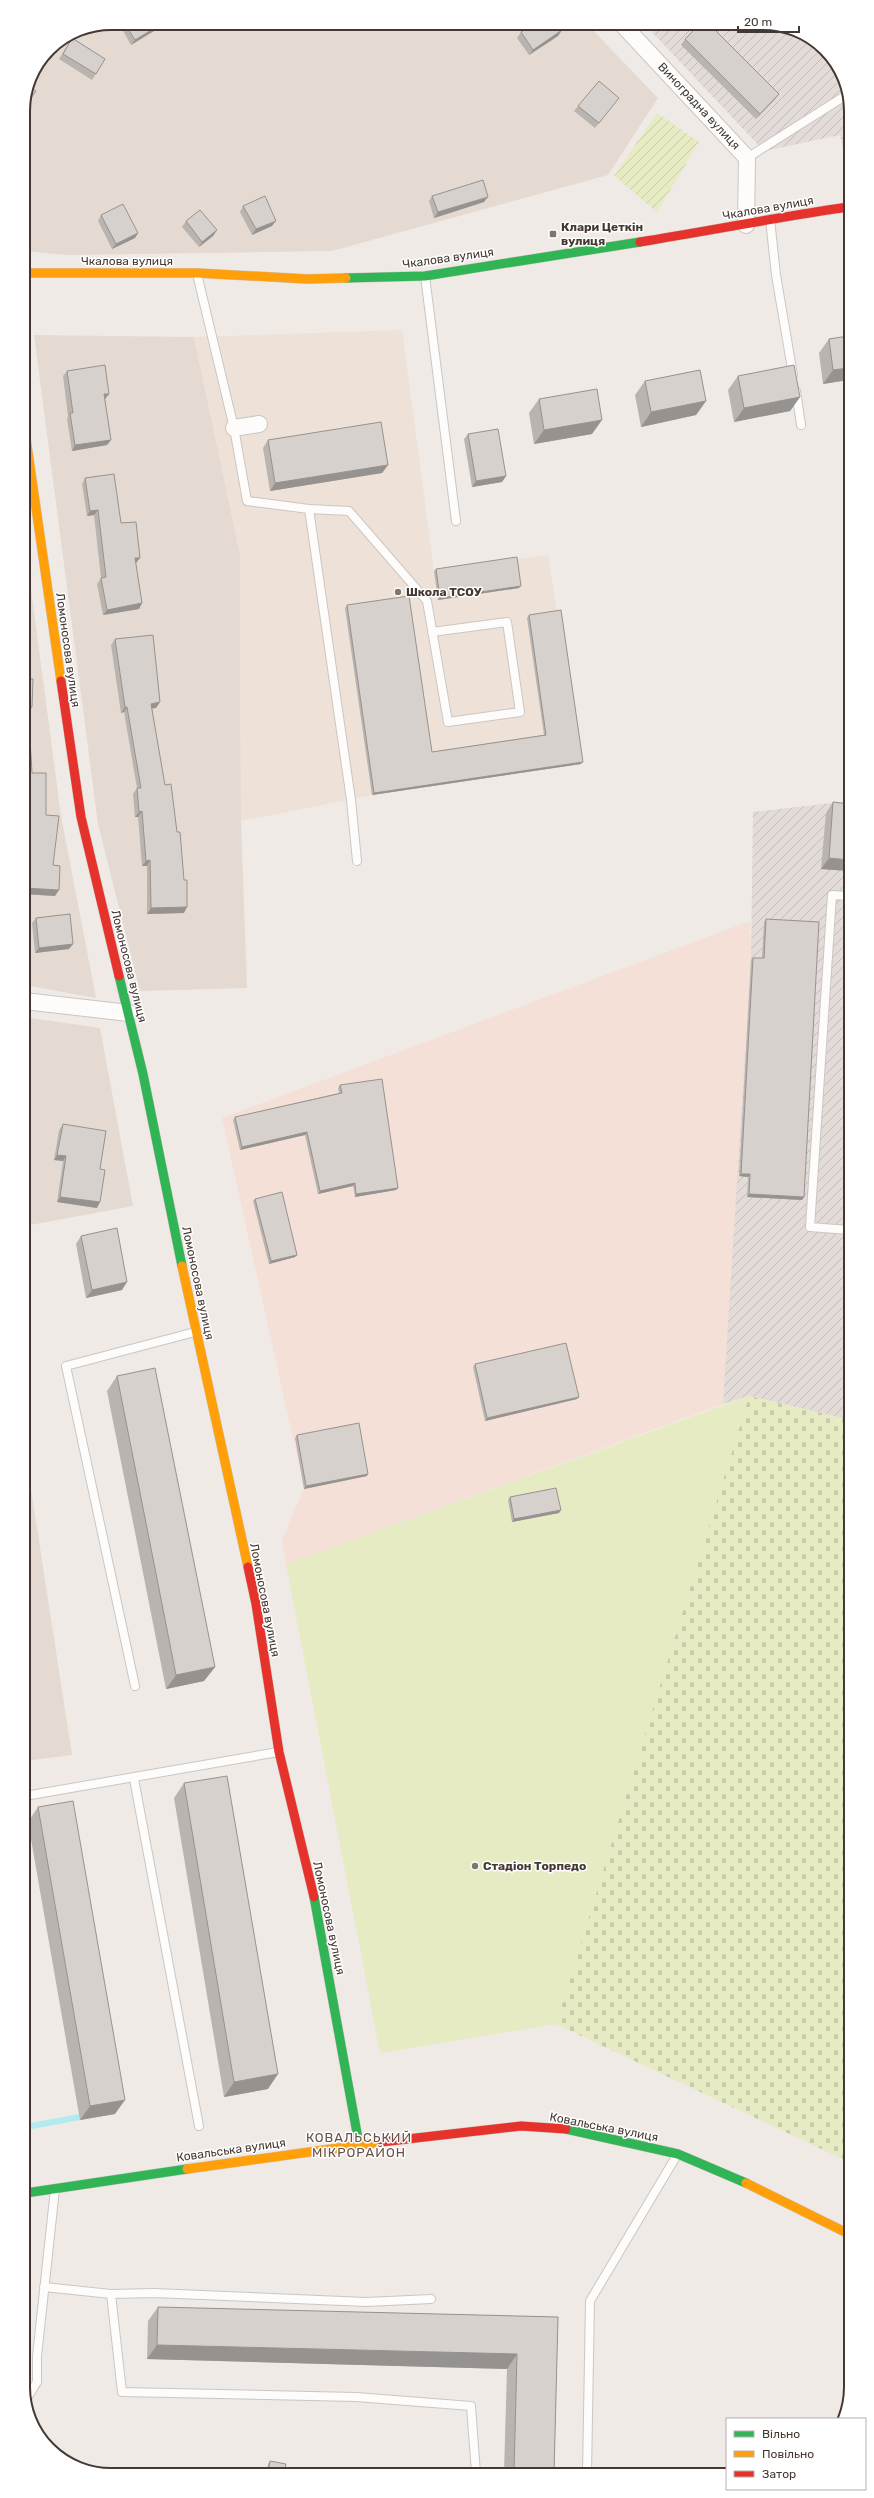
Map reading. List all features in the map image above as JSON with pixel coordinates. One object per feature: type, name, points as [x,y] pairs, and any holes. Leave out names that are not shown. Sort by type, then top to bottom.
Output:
[{"type":"street","name":"Виноградна вулиця","points":[[628,30],[747,158],[746,225]]},
{"type":"street","name":"Чкалова вулиця","points":[[30,273],[197,273],[307,279],[424,276],[746,225],[770,218],[844,208]]},
{"type":"street","points":[[234,428],[259,424]]},
{"type":"street","name":"Ломоносова вулиця","points":[[30,467],[80,817],[129,1013],[196,1332],[256,1604],[279,1752],[318,1913],[359,2144]]},
{"type":"street","points":[[30,1002],[129,1013]]},
{"type":"street","name":"Ковальська вулиця","points":[[30,2191],[359,2144],[521,2126],[556,2127],[678,2154],[728,2174],[844,2232]]},
{"type":"lane","points":[[747,158],[842,98]]},
{"type":"lane","points":[[770,218],[776,275],[802,425]]},
{"type":"lane","points":[[197,273],[234,428],[247,502],[349,511],[427,601],[432,632],[448,722],[520,712],[506,622],[432,632]]},
{"type":"lane","points":[[424,276],[456,521]]},
{"type":"lane","points":[[308,508],[351,800],[357,861]]},
{"type":"lane","points":[[844,896],[832,895],[810,1227],[844,1230]]},
{"type":"lane","points":[[135,1686],[66,1366],[196,1332]]},
{"type":"lane","points":[[30,1795],[134,1779],[279,1752]]},
{"type":"lane","points":[[134,1779],[199,2126]]},
{"type":"lane","points":[[587,2468],[590,2301],[678,2154]]},
{"type":"lane","points":[[31,2393],[37,2382],[37,2356],[55,2188]]},
{"type":"lane","points":[[44,2287],[112,2294],[154,2293],[366,2302],[431,2299]]},
{"type":"lane","points":[[112,2294],[122,2392],[356,2396],[472,2406],[476,2468]]},
{"type":"shaded area","points":[[111,30],[593,30],[658,98],[608,175],[332,251],[68,255],[30,252],[30,106],[38,75],[50,58],[66,44],[80,36],[90,33]]},
{"type":"shaded area","points":[[650,30],[768,30],[794,36],[812,47],[824,58],[836,75],[840,85],[844,111],[844,154],[840,135],[764,151]]},
{"type":"shaded area","name":"Школа ТСОУ","points":[[402,330],[434,571],[548,555],[581,764],[372,795],[241,821],[240,554],[194,337]]},
{"type":"shaded area","points":[[34,335],[194,337],[240,554],[241,821],[247,988],[140,991],[98,824]]},
{"type":"shaded area","points":[[30,581],[61,816],[96,998],[30,986]]},
{"type":"shaded area","points":[[844,802],[844,1419],[749,1396],[723,1404],[751,960],[753,812]]},
{"type":"shaded area","points":[[750,921],[751,960],[739,1176],[723,1404],[286,1564],[282,1540],[304,1488],[222,1118]]},
{"type":"shaded area","points":[[30,1018],[100,1028],[133,1206],[30,1225]]},
{"type":"shaded area","points":[[30,1482],[72,1755],[30,1760]]},
{"type":"green space","points":[[657,113],[699,142],[657,212],[614,176]]},
{"type":"green space","points":[[749,1396],[844,1419],[844,2160],[556,2024]]},
{"type":"green space","name":"Стадіон Торпедо","points":[[749,1396],[556,2024],[380,2053],[286,1564]]},
{"type":"building","points":[[129,30],[151,30],[135,40]]},
{"type":"building","points":[[524,30],[562,30],[533,50],[521,32]]},
{"type":"building","points":[[694,30],[715,30],[779,94],[760,114],[685,39]]},
{"type":"building","points":[[74,39],[105,59],[96,74],[63,54],[70,42]]},
{"type":"building","points":[[599,81],[619,98],[599,123],[578,106]]},
{"type":"building","points":[[33,89],[36,91],[32,97]]},
{"type":"building","points":[[483,180],[488,197],[438,212],[432,196]]},
{"type":"building","points":[[265,196],[276,221],[256,229],[243,206]]},
{"type":"building","points":[[123,204],[138,233],[116,244],[101,215]]},
{"type":"building","points":[[200,210],[217,230],[202,242],[186,221]]},
{"type":"building","points":[[844,337],[844,369],[833,370],[829,339]]},
{"type":"building","points":[[105,365],[109,394],[104,394],[111,440],[75,445],[70,413],[73,413],[67,371]]},
{"type":"building","points":[[794,365],[800,397],[744,408],[738,376]]},
{"type":"building","points":[[700,370],[706,401],[651,412],[645,381]]},
{"type":"building","points":[[597,389],[602,420],[544,430],[539,399]]},
{"type":"building","points":[[381,422],[388,465],[275,483],[268,440]]},
{"type":"building","points":[[498,429],[506,476],[476,481],[468,434]]},
{"type":"building","points":[[114,474],[121,523],[136,522],[140,558],[135,558],[142,603],[107,610],[101,578],[106,577],[98,510],[90,511],[85,478]]},
{"type":"building","points":[[517,557],[521,586],[440,598],[436,569]]},
{"type":"building","points":[[409,596],[432,752],[546,735],[529,615],[561,610],[583,762],[374,793],[347,605]]},
{"type":"building","points":[[153,635],[160,702],[151,704],[165,785],[171,784],[177,832],[180,832],[184,880],[187,880],[187,907],[151,908],[150,860],[146,861],[142,811],[139,812],[137,788],[141,788],[127,707],[125,707],[115,639]]},
{"type":"building","points":[[30,679],[33,679],[32,707],[30,707]]},
{"type":"building","points":[[30,740],[32,773],[46,773],[46,815],[59,816],[53,865],[60,866],[59,890],[30,888]]},
{"type":"building","points":[[833,802],[844,803],[844,860],[829,858]]},
{"type":"building","points":[[70,914],[73,944],[39,948],[36,918]]},
{"type":"building","points":[[766,919],[819,922],[804,1197],[749,1194],[750,1174],[741,1174],[753,958],[764,958]]},
{"type":"building","points":[[382,1079],[398,1188],[356,1194],[355,1183],[320,1191],[307,1132],[242,1147],[235,1117],[342,1093],[340,1085]]},
{"type":"building","points":[[63,1124],[106,1131],[100,1169],[105,1170],[100,1202],[60,1197],[66,1156],[57,1155]]},
{"type":"building","points":[[282,1192],[297,1255],[271,1261],[255,1199]]},
{"type":"building","points":[[117,1228],[127,1282],[92,1290],[81,1236]]},
{"type":"building","points":[[566,1343],[579,1397],[487,1418],[475,1364]]},
{"type":"building","points":[[155,1368],[215,1667],[176,1675],[117,1376]]},
{"type":"building","points":[[359,1423],[368,1474],[306,1486],[297,1435]]},
{"type":"building","points":[[556,1488],[561,1510],[514,1519],[510,1497]]},
{"type":"building","points":[[227,1776],[278,2074],[234,2082],[184,1783]]},
{"type":"building","points":[[73,1801],[125,2100],[90,2106],[38,1807]]},
{"type":"building","points":[[158,2307],[558,2317],[554,2468],[514,2468],[517,2354],[157,2345]]},
{"type":"building","points":[[270,2461],[286,2464],[285,2468],[269,2468]]},
{"type":"waterway","points":[[30,2126],[80,2117]]},
{"type":"traffic: fast","points":[[346,278],[425,276],[640,242]]},
{"type":"traffic: fast","points":[[119,976],[143,1074],[182,1266]]},
{"type":"traffic: fast","points":[[314,1897],[359,2144]]},
{"type":"traffic: fast","points":[[566,2129],[678,2154],[746,2183]]},
{"type":"traffic: fast","points":[[30,2192],[187,2169]]},
{"type":"traffic: slow","points":[[30,273],[197,273],[307,279],[346,278]]},
{"type":"traffic: slow","points":[[30,467],[61,681]]},
{"type":"traffic: slow","points":[[182,1266],[248,1567]]},
{"type":"traffic: slow","points":[[187,2169],[381,2142]]},
{"type":"traffic: slow","points":[[746,2183],[844,2232]]},
{"type":"traffic: jam","points":[[640,242],[844,208]]},
{"type":"traffic: jam","points":[[61,681],[81,817],[119,976]]},
{"type":"traffic: jam","points":[[248,1567],[256,1604],[279,1752],[314,1897]]},
{"type":"traffic: jam","points":[[381,2142],[521,2126],[566,2129]]},
{"type":"place","name":"Клари Цеткін вулиця","points":[[553,234]]},
{"type":"place","name":"Школа ТСОУ","points":[[398,592]]},
{"type":"place","name":"Стадіон Торпедо","points":[[475,1866]]},
{"type":"district","name":"КОВАЛЬСЬКИЙ МІКРОРАЙОН","points":[[359,2144]]}]
